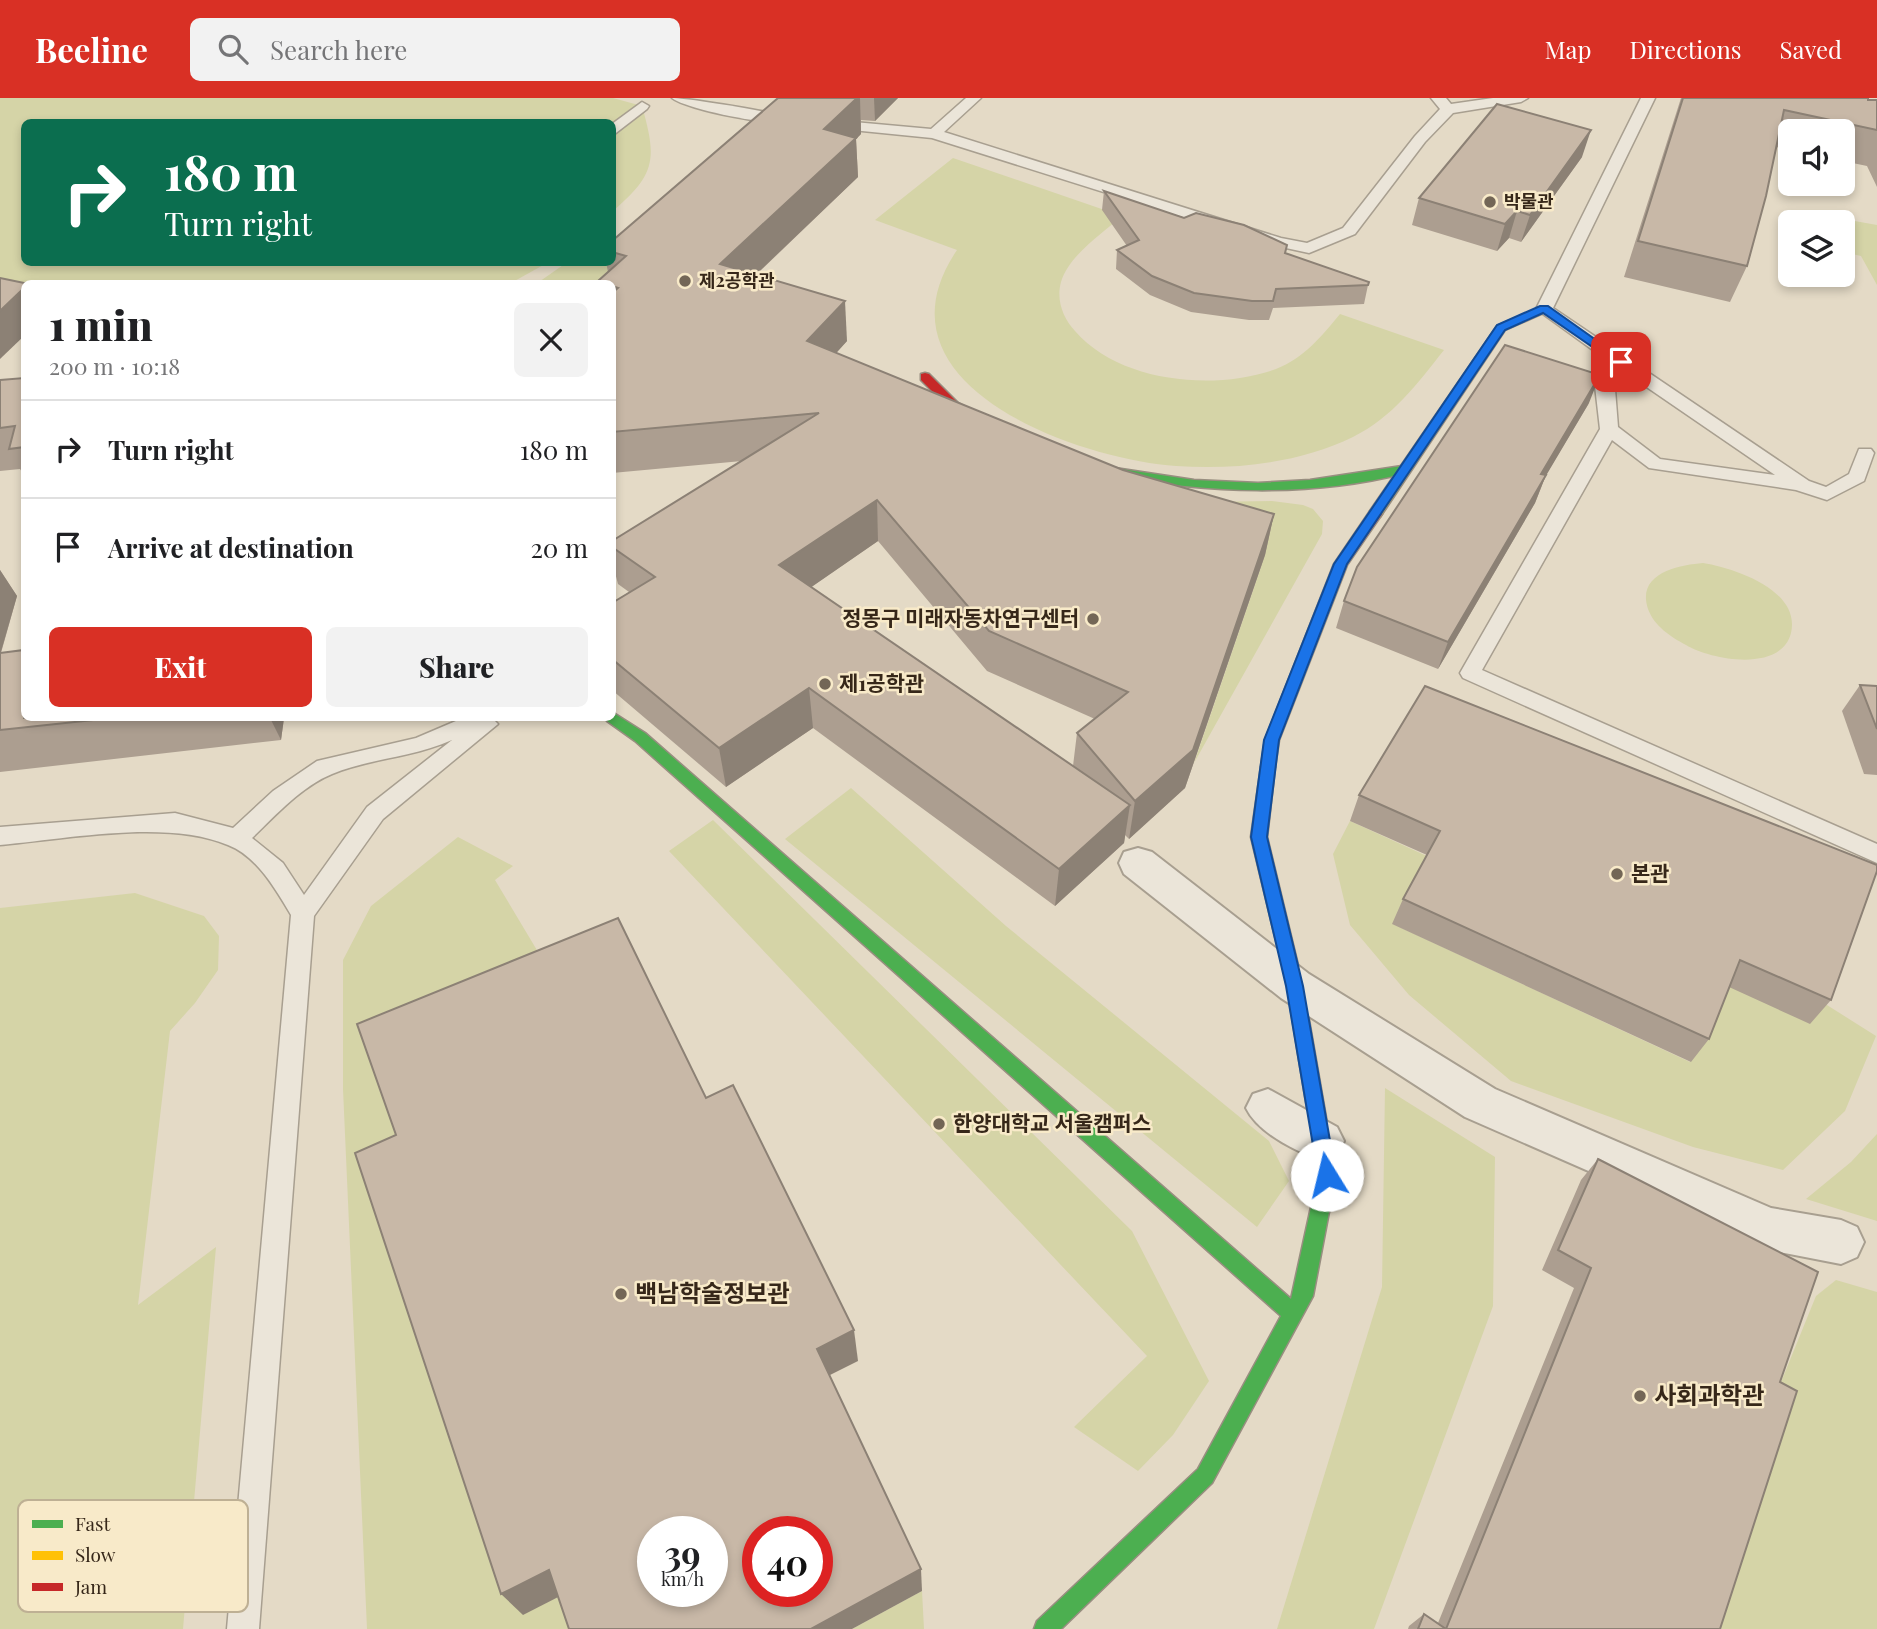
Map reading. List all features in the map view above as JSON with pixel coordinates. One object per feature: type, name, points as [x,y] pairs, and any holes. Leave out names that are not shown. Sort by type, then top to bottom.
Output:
[{"type":"street","points":[[1045,1629],[1205,1476],[1303,1296],[1327,1175],[1295,986],[1259,837],[1272,740],[1341,564],[1402,470],[1501,328],[1544,309]]},
{"type":"street","points":[[925,377],[954,407],[1003,433]]},
{"type":"street","points":[[1092,467],[1154,480],[1226,486],[1304,485],[1402,470]]},
{"type":"street","points":[[616,720],[640,737],[1293,1314]]},
{"type":"street","points":[[1138,863],[1295,986],[1480,1103],[1769,1229],[1841,1242]]},
{"type":"street","points":[[1268,1108],[1322,1141]]},
{"type":"lane","points":[[679,98],[752,116],[934,134],[1309,248],[1349,231],[1420,139],[1443,104],[1521,98]]},
{"type":"lane","points":[[934,134],[974,98]]},
{"type":"lane","points":[[1648,98],[1544,309],[1802,485]]},
{"type":"lane","points":[[616,129],[642,106]]},
{"type":"lane","points":[[740,132],[752,116]]},
{"type":"lane","points":[[1606,351],[1603,377],[1609,429],[1470,673],[1877,854]]},
{"type":"lane","points":[[1609,429],[1655,464],[1802,485],[1827,494],[1857,477],[1865,453]]},
{"type":"lane","points":[[237,838],[281,797],[325,767],[421,745],[475,721]]},
{"type":"lane","points":[[248,1569],[303,914],[375,813],[491,721]]},
{"type":"lane","points":[[0,836],[175,822],[237,838],[275,869],[303,914]]},
{"type":"green space","points":[[0,98],[613,98],[642,106],[650,140],[649,164],[638,186],[616,208],[616,119],[21,119],[21,266],[542,266],[516,280],[21,280],[21,285],[0,295]]},
{"type":"green space","points":[[953,158],[1122,216],[1071,263],[1061,282],[1059,295],[1064,315],[1075,331],[1094,348],[1117,362],[1142,372],[1170,378],[1225,380],[1276,369],[1304,353],[1340,314],[1444,350],[1403,399],[1380,420],[1333,446],[1289,459],[1221,467],[1176,466],[1134,460],[1087,448],[1039,430],[995,406],[960,375],[939,339],[936,297],[957,250],[875,220]]},
{"type":"green space","points":[[1855,221],[1877,225],[1877,285],[1861,256],[1855,255]]},
{"type":"green space","points":[[562,266],[610,266],[611,280],[542,280]]},
{"type":"green space","points":[[1272,501],[1313,509],[1323,521],[1322,534],[1194,763],[1261,567],[1203,502]]},
{"type":"green space","points":[[1703,563],[1747,576],[1776,593],[1786,605],[1791,618],[1791,633],[1785,646],[1774,654],[1760,658],[1728,658],[1697,650],[1659,626],[1648,609],[1648,587],[1662,573]]},
{"type":"green space","points":[[851,788],[1006,926],[1269,1141],[1289,1181],[1257,1227],[785,839]]},
{"type":"green space","points":[[713,820],[1132,1231],[1209,1381],[1173,1435],[1138,1471],[1074,1427],[1147,1356],[669,851]]},
{"type":"green space","points":[[1350,821],[1429,857],[1393,924],[1690,1062],[1721,984],[1819,1000],[1876,1036],[1845,1111],[1783,1170],[1693,1147],[1511,1081],[1409,995],[1350,925],[1333,854]]},
{"type":"green space","points":[[458,837],[513,866],[495,880],[556,982],[523,1614],[568,1592],[581,1629],[367,1629],[343,1089],[343,960],[371,906]]},
{"type":"green space","points":[[135,893],[204,916],[219,936],[218,970],[195,1003],[170,1031],[138,1305],[216,1247],[194,1500],[18,1500],[18,1612],[184,1612],[183,1629],[0,1629],[0,908]]},
{"type":"green space","points":[[1385,1088],[1495,1157],[1493,1306],[1374,1629],[1277,1629],[1382,1287]]},
{"type":"green space","points":[[1877,1134],[1877,1221],[1806,1199],[1851,1162]]},
{"type":"green space","points":[[1836,1280],[1877,1292],[1877,1629],[1717,1629],[1777,1392],[1816,1296]]},
{"type":"green space","points":[[922,1591],[924,1629],[852,1629]]},
{"type":"building","points":[[778,98],[857,98],[824,129],[856,138],[720,264],[845,301],[807,341],[1123,470],[1274,514],[1193,750],[1135,801],[1077,733],[1128,692],[989,631],[877,500],[779,565],[1130,805],[1059,869],[809,688],[719,748],[616,662],[616,601],[655,577],[616,550],[616,539],[819,413],[616,432],[618,288],[616,280],[599,280],[626,256],[616,253],[616,238]]},
{"type":"building","points":[[1683,98],[1877,100],[1877,130],[1855,125],[1855,119],[1826,119],[1784,110],[1782,119],[1778,119],[1778,139],[1766,196],[1747,266],[1638,241]]},
{"type":"building","name":"박물관","points":[[1497,104],[1591,130],[1530,215],[1517,211],[1505,224],[1419,198]]},
{"type":"building","points":[[1104,191],[1184,218],[1196,213],[1244,225],[1287,245],[1285,253],[1369,282],[1368,285],[1276,289],[1273,301],[1252,301],[1194,293],[1152,276],[1117,250],[1139,240]]},
{"type":"building","points":[[0,278],[21,282],[21,291],[0,311]]},
{"type":"building","points":[[1505,345],[1600,375],[1541,474],[1546,475],[1448,642],[1344,601],[1357,567]]},
{"type":"building","points":[[21,378],[21,447],[9,449],[15,426],[0,428],[0,380]]},
{"type":"building","points":[[21,650],[21,721],[84,721],[0,730],[0,653]]},
{"type":"building","points":[[1860,685],[1877,686],[1877,729]]},
{"type":"building","name":"본관","points":[[1425,686],[1877,865],[1831,1000],[1740,960],[1709,1039],[1403,899],[1440,831],[1359,795]]},
{"type":"building","name":"백남학술정보관","points":[[618,918],[706,1098],[733,1085],[854,1330],[817,1349],[921,1569],[811,1629],[569,1629],[549,1570],[501,1594],[355,1153],[396,1135],[357,1024]]},
{"type":"building","name":"사회과학관","points":[[1598,1159],[1818,1272],[1780,1382],[1797,1391],[1720,1629],[1446,1629],[1591,1268],[1558,1250]]},
{"type":"building","points":[[1424,1614],[1446,1629],[1418,1629]]},
{"type":"traffic: fast","points":[[1108,471],[1194,484],[1279,487],[1402,470]]},
{"type":"traffic: fast","points":[[616,720],[640,737],[1293,1314]]},
{"type":"traffic: fast","points":[[1045,1629],[1205,1476],[1303,1296],[1327,1175],[1295,986],[1259,837],[1268,767]]},
{"type":"traffic: slow","points":[[1375,514],[1501,328],[1544,309]]},
{"type":"traffic: jam","points":[[925,377],[954,406],[990,426]]},
{"type":"traffic: jam","points":[[1268,767],[1272,740],[1341,564],[1375,514]]},
{"type":"place","name":"박물관","points":[[1490,202]]},
{"type":"place","name":"제2공학관","points":[[685,281]]},
{"type":"place","name":"정몽구 미래자동차연구센터","points":[[1093,619]]},
{"type":"place","name":"제1공학관","points":[[825,684]]},
{"type":"place","name":"본관","points":[[1617,874]]},
{"type":"place","name":"한양대학교 서울캠퍼스","points":[[939,1124]]},
{"type":"place","name":"백남학술정보관","points":[[621,1294]]},
{"type":"place","name":"사회과학관","points":[[1640,1396]]},
{"type":"route","points":[[1327,1175],[1295,986],[1259,837],[1272,740],[1341,564],[1402,470],[1501,328],[1544,309],[1621,362]]}]
